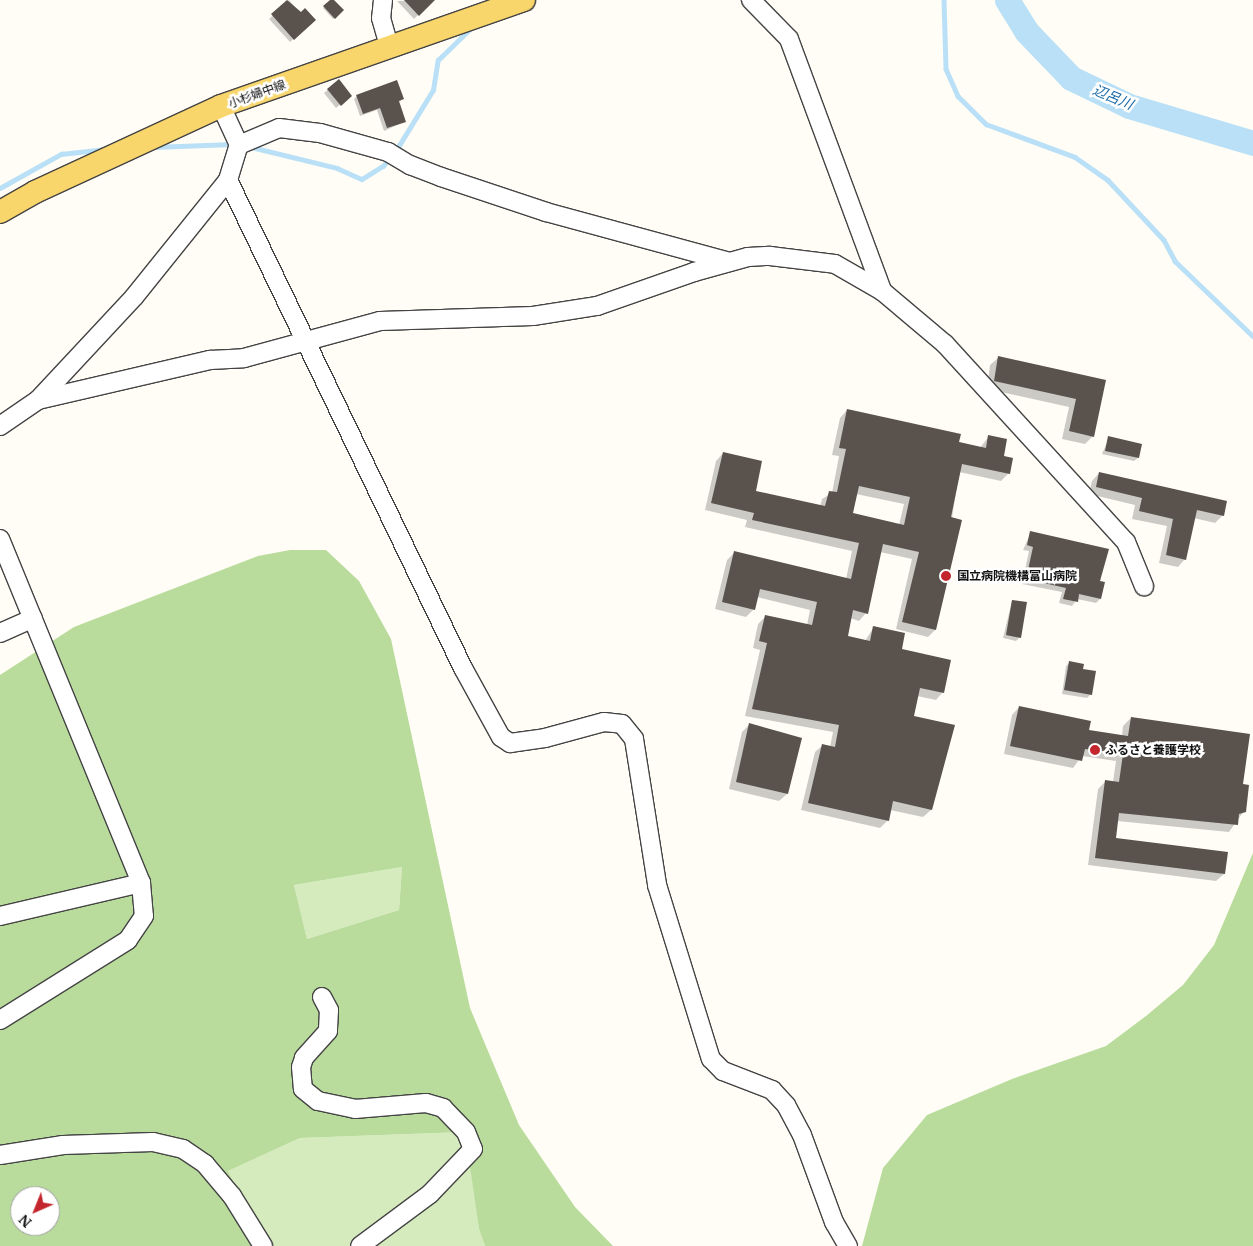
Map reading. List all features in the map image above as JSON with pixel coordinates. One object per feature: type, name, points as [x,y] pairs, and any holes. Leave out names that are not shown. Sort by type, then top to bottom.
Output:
[{"type":"main road","name":"小杉婦中線","points":[[0,212],[35,192],[221,106],[524,0]]},
{"type":"street","points":[[383,0],[381,18],[389,46]]},
{"type":"street","points":[[751,0],[789,39],[882,290]]},
{"type":"street","points":[[0,426],[38,400],[134,297],[228,180],[239,145],[221,106]]},
{"type":"street","points":[[239,145],[279,128],[320,133],[388,152],[410,165],[441,177],[546,212],[728,262]]},
{"type":"street","points":[[228,180],[462,668],[501,737],[510,743],[545,738],[604,722],[622,724],[634,740],[657,885],[711,1059],[723,1071],[772,1090],[786,1104],[802,1135],[834,1222],[848,1246]]},
{"type":"street","points":[[38,400],[210,360],[244,358],[305,343],[380,321],[533,316],[598,306],[728,262],[770,256],[835,264],[882,290],[945,344],[1126,542],[1144,586]]},
{"type":"street","points":[[0,540],[140,883],[144,916],[128,940],[0,1020]]},
{"type":"street","points":[[0,633],[33,618]]},
{"type":"street","points":[[0,916],[140,883]]},
{"type":"street","points":[[322,997],[329,1010],[328,1031],[304,1058],[301,1067],[303,1089],[318,1101],[355,1108],[426,1104],[443,1108],[466,1132],[473,1149],[430,1194],[360,1246]]},
{"type":"street","points":[[0,1155],[63,1145],[153,1142],[183,1148],[205,1164],[232,1196],[263,1246]]},
{"type":"green space","points":[[290,550],[326,550],[359,581],[391,639],[470,1008],[519,1125],[575,1207],[613,1246],[485,1246],[479,1229],[465,1132],[300,1138],[228,1171],[266,1246],[0,1246],[0,675],[74,627],[258,556]],"holes":[[[402,867],[399,910],[307,939],[294,885]]]},
{"type":"green space","points":[[1253,853],[1253,1246],[862,1246],[883,1168],[927,1115],[1012,1079],[1106,1046],[1146,1016],[1183,985],[1214,945]]},
{"type":"green space","points":[[402,867],[399,910],[307,939],[294,885]]},
{"type":"green space","points":[[466,1132],[479,1229],[485,1246],[266,1246],[228,1171],[300,1138]]},
{"type":"building","points":[[287,0],[301,12],[305,8],[316,20],[294,40],[271,14]]},
{"type":"building","points":[[330,0],[334,0],[344,10],[335,19],[323,6]]},
{"type":"building","points":[[404,0],[435,0],[419,16]]},
{"type":"building","points":[[339,79],[352,96],[341,106],[327,89]]},
{"type":"building","points":[[397,80],[404,99],[399,101],[406,122],[387,128],[380,108],[363,114],[356,95]]},
{"type":"building","points":[[998,356],[1106,380],[1094,437],[1069,431],[1076,399],[994,381]]},
{"type":"building","points":[[847,409],[961,434],[959,442],[986,448],[988,435],[1007,439],[1004,456],[1013,458],[1010,474],[962,464],[951,517],[962,520],[936,630],[902,622],[919,552],[883,544],[868,614],[853,610],[848,636],[870,641],[873,626],[905,633],[902,649],[951,660],[944,693],[920,688],[914,716],[955,725],[932,810],[893,801],[889,821],[808,803],[822,744],[835,747],[839,725],[752,709],[767,643],[759,641],[765,615],[812,625],[817,602],[760,589],[755,610],[722,602],[734,551],[851,579],[859,543],[752,520],[754,513],[711,503],[723,452],[762,461],[756,491],[825,506],[829,491],[837,492],[846,449],[839,448]],"holes":[[[859,486],[910,497],[904,525],[853,513]]]},
{"type":"building","points":[[1108,436],[1142,444],[1139,458],[1105,451]]},
{"type":"building","points":[[1099,472],[1227,501],[1224,516],[1197,510],[1186,560],[1166,555],[1173,519],[1139,511],[1142,498],[1096,487]]},
{"type":"building","points":[[1030,531],[1109,549],[1100,581],[1105,582],[1101,599],[1079,594],[1078,602],[1063,599],[1066,588],[1026,579],[1033,547],[1027,545]]},
{"type":"building","points":[[1012,600],[1027,602],[1021,638],[1006,635]]},
{"type":"building","points":[[1069,661],[1084,664],[1083,669],[1096,671],[1092,695],[1064,690]]},
{"type":"building","points":[[1019,706],[1091,721],[1089,730],[1128,736],[1131,717],[1250,734],[1243,784],[1249,785],[1246,812],[1239,814],[1238,825],[1119,813],[1116,838],[1228,852],[1225,874],[1095,858],[1105,780],[1119,782],[1123,754],[1085,749],[1082,761],[1010,746]]},
{"type":"building","points":[[749,723],[802,738],[788,794],[736,782]]},
{"type":"waterway","points":[[944,0],[946,69],[958,96],[986,124],[1075,157],[1108,180],[1164,240],[1175,261],[1253,336]]},
{"type":"waterway","name":"辺呂川","points":[[1007,0],[1026,31],[1071,78],[1129,106],[1253,143]]},
{"type":"waterway","points":[[395,152],[433,90],[438,60],[470,29]]},
{"type":"waterway","points":[[153,147],[233,144]]},
{"type":"waterway","points":[[251,147],[337,168],[362,179],[383,166],[390,158]]},
{"type":"waterway","points":[[0,188],[61,154],[106,149]]},
{"type":"place","name":"国立病院機構富山病院","points":[[946,576]]},
{"type":"place","name":"ふるさと養護学校","points":[[1095,750]]}]
